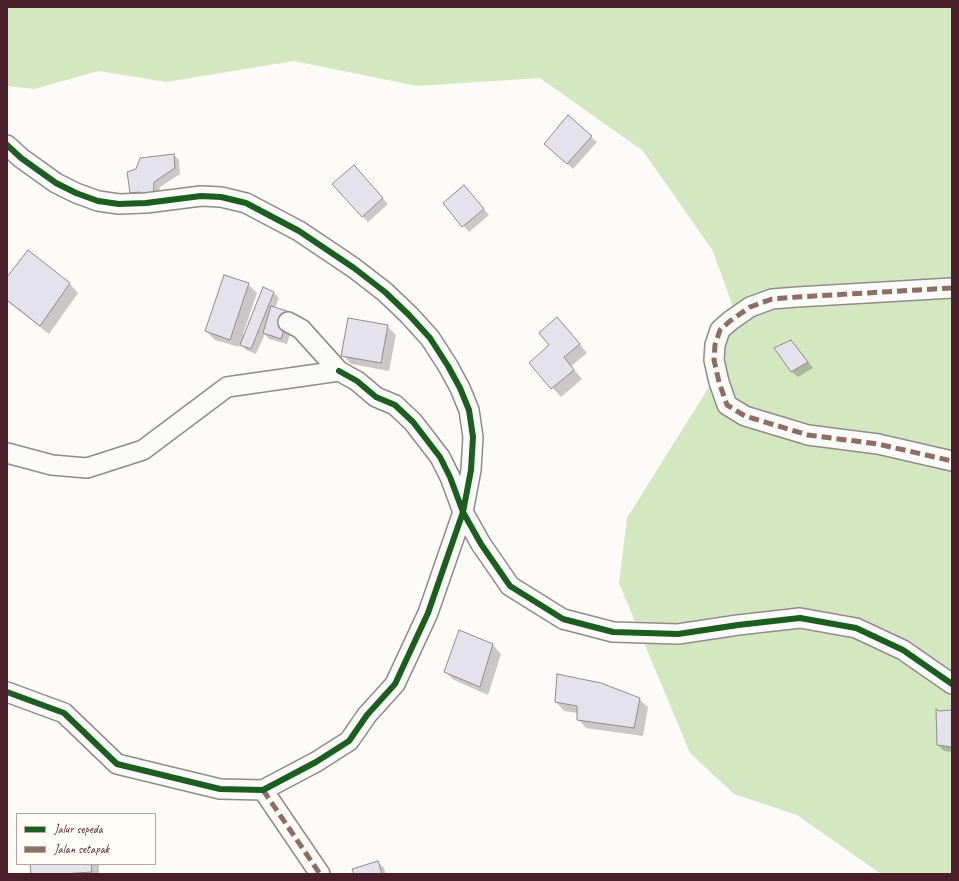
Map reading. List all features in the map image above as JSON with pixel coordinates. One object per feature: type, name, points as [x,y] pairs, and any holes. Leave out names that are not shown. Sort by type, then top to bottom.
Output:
[{"type":"street","points":[[7,145],[21,158],[56,183],[76,193],[98,201],[119,204],[146,203],[201,196],[221,197],[246,203],[299,231],[354,268],[385,292],[430,338],[460,388],[469,410],[473,437],[471,470],[463,512],[428,613],[395,684],[367,715],[349,741],[316,762],[263,790],[220,789],[117,764],[64,713],[7,692]]},
{"type":"street","points":[[952,288],[772,299],[750,307],[720,330],[715,345],[714,360],[719,382],[727,405],[745,416],[808,435],[878,444],[952,461]]},
{"type":"street","points":[[288,322],[301,329],[340,372],[357,381],[376,397],[395,405],[412,422],[440,457],[450,477],[463,512],[480,544],[510,586],[562,619],[613,632],[678,634],[800,618],[856,628],[903,650],[952,684]]},
{"type":"street","points":[[7,453],[52,465],[87,468],[143,450],[227,387],[340,372]]},
{"type":"street","points":[[263,790],[320,874]]},
{"type":"green space","points":[[7,7],[952,7],[952,874],[881,874],[797,815],[734,794],[690,753],[619,583],[627,518],[719,371],[734,310],[713,251],[643,151],[540,78],[417,86],[294,61],[166,82],[99,71],[34,89],[7,86]]},
{"type":"building","points":[[568,115],[592,136],[567,164],[544,144]]},
{"type":"building","points":[[174,154],[175,168],[154,182],[153,198],[141,199],[140,192],[130,193],[127,172],[136,169],[140,158]]},
{"type":"building","points":[[354,165],[383,198],[362,217],[332,184]]},
{"type":"building","points":[[464,185],[484,209],[462,227],[443,203]]},
{"type":"building","points":[[28,250],[70,283],[40,326],[7,300],[7,277]]},
{"type":"building","points":[[224,275],[249,283],[230,340],[205,331]]},
{"type":"building","points":[[263,287],[274,292],[251,349],[240,345]]},
{"type":"building","points":[[271,306],[290,312],[281,339],[263,333]]},
{"type":"building","points":[[557,317],[580,344],[564,357],[574,370],[551,389],[529,363],[549,345],[539,333]]},
{"type":"building","points":[[348,318],[388,325],[381,363],[341,356]]},
{"type":"building","points":[[791,340],[808,362],[791,372],[774,348]]},
{"type":"building","points":[[459,630],[493,644],[480,687],[444,672]]},
{"type":"building","points":[[557,674],[601,683],[640,698],[634,728],[577,720],[577,706],[555,702]]},
{"type":"building","points":[[936,709],[939,711],[952,710],[952,747],[937,745]]},
{"type":"building","points":[[378,861],[382,874],[354,874],[352,869]]},
{"type":"building","points":[[30,865],[91,865],[92,872],[63,874],[31,874]]},
{"type":"marked path","points":[[952,288],[772,299],[750,307],[720,330],[715,345],[714,360],[719,382],[727,405],[745,416],[808,435],[878,444],[952,461]]},
{"type":"marked path","points":[[263,790],[320,874]]},
{"type":"cycle path","points":[[7,145],[21,158],[56,183],[76,193],[98,201],[119,204],[146,203],[201,196],[221,197],[246,203],[299,231],[354,268],[385,292],[430,338],[460,388],[469,410],[473,437],[471,470],[463,512],[428,613],[395,684],[367,715],[349,741],[316,762],[263,790],[220,789],[117,764],[64,713],[7,692]]},
{"type":"cycle path","points":[[339,371],[357,381],[376,397],[395,405],[413,422],[440,457],[450,477],[463,512],[481,544],[510,586],[563,619],[613,632],[678,634],[800,618],[856,628],[903,650],[952,684]]}]
